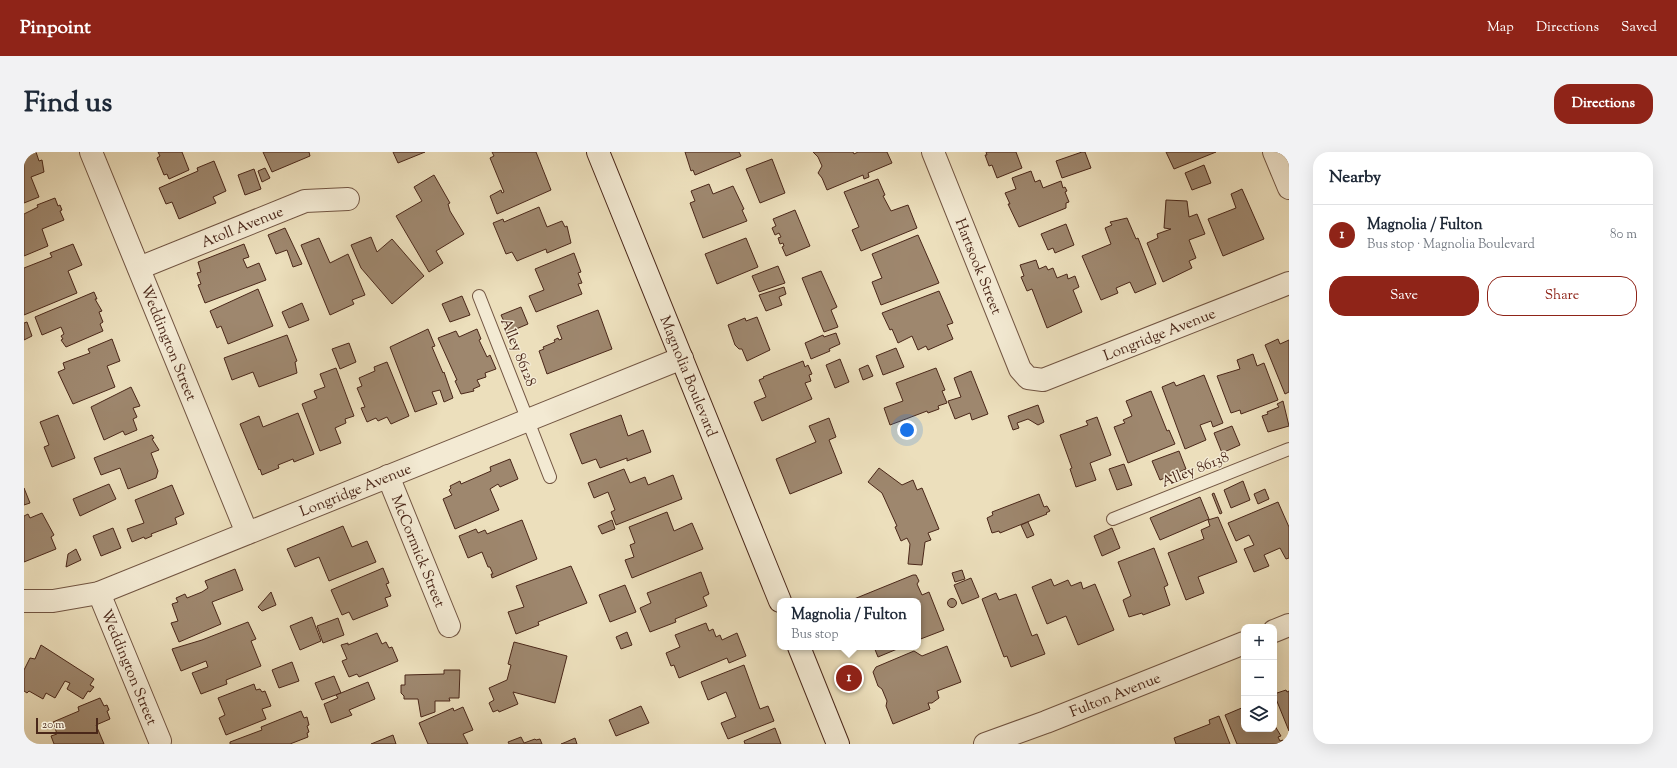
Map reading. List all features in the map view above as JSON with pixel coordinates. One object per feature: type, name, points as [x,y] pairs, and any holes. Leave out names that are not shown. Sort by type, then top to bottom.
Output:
[{"type":"street","name":"Weddington Street","points":[[91,152],[247,533]]},
{"type":"street","name":"Magnolia Boulevard","points":[[598,152],[779,598]]},
{"type":"street","name":"Hartsook Street","points":[[933,152],[1020,369],[1028,378]]},
{"type":"street","points":[[1274,152],[1289,188]]},
{"type":"street","name":"Atoll Avenue","points":[[139,268],[305,201],[348,199]]},
{"type":"street","name":"Longridge Avenue","points":[[1028,378],[1043,380],[1289,283]]},
{"type":"street","name":"Longridge Avenue","points":[[24,601],[52,602],[99,593],[682,358]]},
{"type":"street","name":"McCormick Street","points":[[388,476],[449,626]]},
{"type":"street","name":"Weddington Street","points":[[99,593],[160,741]]},
{"type":"street","points":[[1277,630],[1289,625]]},
{"type":"street","name":"Fulton Avenue","points":[[988,743],[1046,722],[1241,644]]},
{"type":"street","points":[[800,650],[838,744]]},
{"type":"lane","name":"Alley 86128","points":[[479,296],[529,419],[550,477]]},
{"type":"lane","name":"Alley 86138","points":[[1113,519],[1289,449]]},
{"type":"building","points":[[36,152],[39,161],[42,160],[44,172],[31,177],[39,197],[24,203],[24,154]]},
{"type":"building","points":[[158,152],[182,152],[189,170],[169,179],[167,174],[164,175],[157,158],[160,156]]},
{"type":"building","points":[[263,152],[309,152],[310,156],[272,172]]},
{"type":"building","points":[[393,152],[425,152],[398,163]]},
{"type":"building","points":[[492,152],[536,152],[551,190],[497,214],[490,196],[501,190],[502,193],[504,192],[490,158],[494,156]]},
{"type":"building","points":[[685,152],[739,152],[741,156],[695,175],[693,170],[691,171]]},
{"type":"building","points":[[813,152],[853,152],[854,154],[858,152],[887,152],[892,163],[868,173],[869,177],[864,179],[863,175],[827,190],[818,173],[822,166],[818,157]]},
{"type":"building","points":[[986,152],[1016,152],[1022,168],[997,178],[992,165],[989,166],[985,155],[987,155]]},
{"type":"building","points":[[1085,152],[1091,168],[1062,178],[1056,161]]},
{"type":"building","points":[[1166,152],[1216,152],[1174,169]]},
{"type":"building","points":[[772,159],[785,193],[760,203],[746,169]]},
{"type":"building","points":[[214,161],[226,191],[213,197],[216,203],[179,219],[172,202],[166,204],[159,188],[198,171],[197,168]]},
{"type":"building","points":[[1204,165],[1211,183],[1192,190],[1185,173]]},
{"type":"building","points":[[265,168],[270,178],[262,182],[258,171]]},
{"type":"building","points":[[254,169],[261,189],[245,195],[238,175]]},
{"type":"building","points":[[1031,171],[1035,182],[1040,180],[1043,188],[1061,181],[1063,188],[1065,187],[1067,191],[1065,192],[1069,202],[1066,203],[1066,208],[1019,227],[1008,204],[1010,204],[1005,193],[1016,189],[1012,178]]},
{"type":"building","points":[[434,175],[450,203],[448,204],[450,211],[464,234],[436,251],[443,263],[429,272],[396,216],[422,201],[414,187]]},
{"type":"building","points":[[878,179],[885,195],[883,196],[891,211],[908,205],[917,228],[861,251],[852,230],[859,227],[844,192]]},
{"type":"building","points":[[709,184],[713,194],[733,186],[744,209],[742,210],[747,221],[703,238],[690,203],[695,201],[691,191]]},
{"type":"building","points":[[1242,189],[1264,239],[1223,256],[1208,219],[1236,208],[1231,194]]},
{"type":"building","points":[[55,198],[58,206],[60,205],[62,210],[60,211],[64,220],[42,229],[48,246],[24,256],[24,214],[38,207],[37,205]]},
{"type":"building","points":[[1166,200],[1187,201],[1189,217],[1197,214],[1205,234],[1189,240],[1196,258],[1189,261],[1192,268],[1163,282],[1147,243],[1158,238],[1157,234],[1171,229],[1164,228]]},
{"type":"building","points":[[539,207],[547,227],[562,221],[565,227],[567,226],[571,243],[547,253],[546,249],[517,261],[512,252],[506,254],[493,223],[503,219],[504,222]]},
{"type":"building","points":[[795,210],[810,246],[786,256],[782,247],[784,246],[783,243],[780,244],[778,238],[781,237],[779,233],[775,235],[772,228],[776,226],[773,219]]},
{"type":"building","points":[[1127,218],[1136,239],[1138,238],[1156,284],[1135,293],[1130,282],[1116,288],[1118,293],[1101,300],[1082,256],[1111,244],[1105,228],[1112,225],[1110,222]]},
{"type":"building","points":[[1066,224],[1074,245],[1055,253],[1053,248],[1048,250],[1041,234]]},
{"type":"building","points":[[285,228],[302,264],[293,267],[287,250],[276,254],[268,235]]},
{"type":"building","points":[[918,235],[939,283],[881,305],[872,282],[882,278],[872,254]]},
{"type":"building","points":[[371,237],[377,252],[392,239],[424,276],[392,304],[361,268],[351,245]]},
{"type":"building","points":[[319,238],[330,263],[348,254],[365,295],[352,300],[354,304],[330,315],[301,245]]},
{"type":"building","points":[[746,238],[758,267],[717,284],[705,254]]},
{"type":"building","points":[[73,244],[82,265],[68,271],[77,293],[24,315],[24,268],[52,257],[50,253]]},
{"type":"building","points":[[244,244],[249,257],[243,259],[247,268],[259,263],[266,280],[205,303],[198,285],[201,284],[197,273],[201,272],[198,262]]},
{"type":"building","points":[[574,253],[581,272],[578,273],[582,283],[578,284],[582,294],[536,312],[529,296],[544,290],[535,269]]},
{"type":"building","points":[[1036,260],[1039,269],[1046,266],[1048,270],[1053,268],[1057,278],[1067,274],[1068,279],[1075,276],[1079,287],[1073,290],[1082,312],[1047,328],[1032,289],[1027,291],[1021,277],[1024,276],[1020,265]]},
{"type":"building","points":[[778,266],[785,283],[759,292],[752,276]]},
{"type":"building","points":[[821,271],[837,307],[831,310],[838,327],[824,332],[802,278]]},
{"type":"building","points":[[784,287],[786,294],[779,297],[782,305],[766,311],[759,295]]},
{"type":"building","points":[[258,289],[273,326],[228,344],[221,326],[217,328],[210,311]]},
{"type":"building","points":[[939,291],[953,323],[947,325],[953,339],[928,350],[926,346],[918,350],[912,336],[898,343],[892,329],[890,330],[882,313]]},
{"type":"building","points":[[94,292],[97,299],[95,299],[102,311],[99,312],[103,322],[100,324],[103,331],[66,347],[61,340],[63,339],[61,336],[64,334],[61,327],[42,335],[35,317]]},
{"type":"building","points":[[462,296],[470,315],[450,322],[442,304]]},
{"type":"building","points":[[302,303],[309,320],[289,328],[282,312]]},
{"type":"building","points":[[521,307],[528,324],[509,332],[501,315]]},
{"type":"building","points":[[598,310],[612,349],[547,374],[539,351],[544,349],[543,347],[555,342],[554,340],[558,338],[559,340],[562,339],[557,326]]},
{"type":"building","points":[[757,317],[770,350],[747,361],[742,349],[739,349],[735,345],[728,325],[745,318],[746,321]]},
{"type":"building","points":[[27,322],[32,336],[24,340],[24,323]]},
{"type":"building","points":[[428,329],[435,346],[432,347],[443,373],[444,372],[453,398],[444,402],[440,390],[432,392],[437,404],[415,412],[390,347]]},
{"type":"building","points":[[477,329],[481,339],[479,340],[487,357],[490,355],[496,369],[485,373],[486,377],[477,380],[480,386],[473,389],[474,391],[461,394],[455,381],[457,380],[438,338],[456,331],[459,337]]},
{"type":"building","points":[[836,333],[840,344],[829,349],[830,351],[811,359],[805,343],[823,335],[824,337]]},
{"type":"building","points":[[287,335],[297,361],[295,362],[297,373],[259,387],[253,372],[232,380],[224,358]]},
{"type":"building","points":[[112,339],[120,361],[107,366],[115,387],[73,404],[58,372],[65,369],[63,363],[90,353],[88,349]]},
{"type":"building","points":[[1278,339],[1280,344],[1289,340],[1289,392],[1285,394],[1265,345]]},
{"type":"building","points":[[349,343],[356,362],[340,369],[332,349]]},
{"type":"building","points":[[896,348],[904,367],[883,375],[876,356]]},
{"type":"building","points":[[1253,354],[1257,366],[1264,363],[1278,400],[1241,414],[1240,410],[1231,413],[1217,376],[1240,369],[1237,360]]},
{"type":"building","points":[[840,359],[849,382],[835,388],[826,365]]},
{"type":"building","points":[[803,361],[805,367],[808,365],[812,374],[809,375],[811,381],[805,383],[812,399],[762,421],[754,402],[766,397],[759,380]]},
{"type":"building","points":[[387,362],[409,416],[391,424],[387,417],[378,421],[376,418],[367,422],[361,408],[365,407],[357,388],[362,386],[359,378],[375,371],[374,367]]},
{"type":"building","points":[[868,365],[873,376],[863,380],[859,369]]},
{"type":"building","points":[[336,368],[354,416],[345,419],[346,423],[335,428],[341,443],[320,451],[302,404],[317,398],[314,391],[325,387],[320,374]]},
{"type":"building","points":[[936,368],[945,390],[942,391],[947,403],[938,406],[939,409],[928,413],[927,411],[890,425],[884,408],[903,401],[896,383]]},
{"type":"building","points":[[971,371],[988,414],[972,420],[970,413],[955,419],[948,401],[961,397],[954,378]]},
{"type":"building","points":[[1204,375],[1223,423],[1213,427],[1211,421],[1200,425],[1206,440],[1185,449],[1162,387],[1174,382],[1176,386]]},
{"type":"building","points":[[131,387],[140,406],[133,408],[137,417],[133,419],[137,430],[125,435],[123,431],[104,440],[91,407]]},
{"type":"building","points":[[1151,391],[1167,431],[1169,430],[1175,444],[1128,463],[1114,427],[1125,423],[1123,420],[1132,416],[1126,401]]},
{"type":"building","points":[[1283,401],[1289,426],[1268,432],[1262,416],[1279,407],[1277,404]]},
{"type":"building","points":[[1038,405],[1044,422],[1038,425],[1028,419],[1017,423],[1019,428],[1013,430],[1008,416]]},
{"type":"building","points":[[298,413],[314,454],[294,462],[293,459],[278,465],[279,468],[262,475],[240,424],[259,416],[263,427]]},
{"type":"building","points":[[58,415],[75,458],[52,467],[44,447],[49,445],[40,422]]},
{"type":"building","points":[[621,415],[628,436],[643,430],[651,452],[627,461],[627,458],[600,468],[596,459],[582,464],[570,434]]},
{"type":"building","points":[[1097,417],[1111,455],[1090,463],[1096,480],[1076,487],[1070,469],[1072,468],[1060,435],[1088,425],[1086,421]]},
{"type":"building","points":[[829,418],[836,437],[829,440],[842,473],[790,494],[776,459],[816,442],[809,426]]},
{"type":"building","points":[[1232,426],[1240,445],[1222,453],[1214,433]]},
{"type":"building","points":[[152,435],[154,438],[152,439],[159,450],[151,453],[158,471],[156,478],[128,489],[120,468],[101,475],[94,458]]},
{"type":"building","points":[[1179,451],[1186,469],[1160,480],[1152,461]]},
{"type":"building","points":[[510,459],[518,479],[500,487],[498,484],[490,489],[499,510],[455,529],[443,499],[452,495],[449,490],[451,488],[450,486],[460,481],[461,484],[491,471],[490,467]]},
{"type":"building","points":[[1124,464],[1132,485],[1117,490],[1109,469]]},
{"type":"building","points":[[879,468],[902,485],[913,480],[917,490],[922,488],[939,529],[928,533],[931,540],[925,542],[922,565],[908,564],[910,544],[907,538],[901,541],[895,527],[897,526],[882,493],[868,482]]},
{"type":"building","points":[[624,469],[630,483],[645,477],[648,485],[673,475],[682,499],[616,525],[611,512],[615,510],[608,492],[594,498],[588,483]]},
{"type":"building","points":[[1243,481],[1250,500],[1231,508],[1224,490]]},
{"type":"building","points":[[109,484],[116,499],[80,516],[73,499]]},
{"type":"building","points":[[172,485],[184,514],[175,518],[177,524],[151,534],[152,536],[145,539],[144,537],[132,542],[127,529],[144,523],[135,500]]},
{"type":"building","points":[[24,488],[30,503],[24,505]]},
{"type":"building","points":[[1265,489],[1269,499],[1258,504],[1254,494]]},
{"type":"building","points":[[1214,493],[1222,513],[1220,514],[1212,494]]},
{"type":"building","points":[[1039,494],[1044,507],[1047,506],[1050,511],[1046,513],[1047,514],[1000,533],[999,531],[992,533],[987,518],[993,515],[992,512]]},
{"type":"building","points":[[1200,497],[1209,519],[1160,540],[1150,518]]},
{"type":"building","points":[[1278,502],[1289,527],[1289,558],[1286,559],[1280,548],[1264,555],[1269,566],[1254,572],[1244,549],[1254,545],[1249,535],[1236,541],[1228,523]]},
{"type":"building","points":[[667,512],[674,531],[692,523],[703,549],[632,578],[625,560],[634,557],[630,545],[635,543],[629,527]]},
{"type":"building","points":[[42,513],[54,535],[51,537],[56,549],[24,562],[24,516],[28,514],[30,518]]},
{"type":"building","points":[[1218,517],[1237,562],[1198,577],[1204,593],[1186,600],[1168,553],[1204,539],[1201,530],[1210,526],[1208,520]]},
{"type":"building","points":[[522,520],[537,559],[492,578],[491,574],[493,574],[490,567],[488,567],[482,552],[468,558],[459,536],[476,529],[478,533],[485,530],[487,534]]},
{"type":"building","points":[[612,520],[615,529],[602,534],[598,526]]},
{"type":"building","points":[[1028,522],[1034,535],[1027,538],[1021,525]]},
{"type":"building","points":[[343,526],[352,547],[367,541],[376,562],[329,581],[319,557],[295,567],[287,549]]},
{"type":"building","points":[[113,528],[121,548],[101,556],[93,536]]},
{"type":"building","points":[[1112,528],[1120,548],[1102,556],[1094,536]]},
{"type":"building","points":[[1154,548],[1168,585],[1164,587],[1170,605],[1143,615],[1142,613],[1129,617],[1123,600],[1131,596],[1118,562]]},
{"type":"building","points":[[76,549],[81,560],[66,567],[68,554]]},
{"type":"building","points":[[571,566],[587,603],[538,622],[539,625],[516,634],[508,612],[524,607],[516,586]]},
{"type":"building","points":[[383,568],[389,583],[386,584],[391,596],[385,598],[388,606],[353,620],[349,612],[342,615],[331,590]]},
{"type":"building","points":[[235,569],[243,590],[212,602],[221,624],[179,642],[171,623],[178,621],[172,604],[178,602],[176,598],[185,594],[187,598],[202,592],[208,588],[205,581]]},
{"type":"building","points":[[962,570],[965,579],[955,582],[952,573]]},
{"type":"building","points":[[701,572],[709,594],[703,597],[707,606],[675,619],[676,622],[650,632],[640,608],[651,603],[647,593]]},
{"type":"building","points":[[916,575],[919,581],[917,584],[922,595],[929,592],[944,630],[921,639],[921,598],[856,598]]},
{"type":"building","points":[[971,578],[979,597],[962,604],[954,585]]},
{"type":"building","points":[[1051,579],[1054,586],[1068,580],[1071,586],[1081,582],[1083,589],[1095,584],[1114,630],[1078,645],[1066,616],[1047,624],[1032,587]]},
{"type":"building","points":[[625,585],[636,612],[610,622],[599,595]]},
{"type":"building","points":[[271,592],[276,605],[262,611],[258,607]]},
{"type":"building","points":[[996,593],[999,600],[1016,594],[1032,636],[1037,634],[1045,654],[1011,667],[1007,656],[1004,657],[982,599]]},
{"type":"building","points":[[950,599],[954,599],[956,603],[954,607],[950,607],[948,605],[948,601]]},
{"type":"building","points":[[312,617],[321,641],[300,650],[290,626]]},
{"type":"building","points":[[338,618],[344,635],[323,643],[317,626]]},
{"type":"building","points":[[248,622],[256,639],[251,641],[261,666],[226,680],[227,684],[201,694],[192,673],[208,667],[206,661],[181,671],[172,649],[202,640]]},
{"type":"building","points":[[706,623],[709,631],[713,629],[716,637],[720,635],[722,640],[737,633],[746,656],[729,663],[727,658],[679,678],[674,665],[671,666],[666,653],[680,647],[675,635]]},
{"type":"building","points":[[627,632],[632,645],[621,649],[616,637]]},
{"type":"building","points":[[377,633],[382,644],[386,642],[389,648],[392,647],[398,661],[359,677],[357,674],[349,677],[342,661],[347,659],[341,645],[348,643],[348,645]]},
{"type":"building","points":[[514,642],[567,656],[555,703],[513,692],[518,704],[499,712],[498,710],[493,712],[489,703],[494,700],[489,688],[507,680],[511,665],[508,664]]},
{"type":"building","points":[[41,645],[94,679],[90,685],[94,687],[90,692],[88,691],[83,699],[67,689],[70,683],[65,681],[55,698],[46,693],[43,699],[29,691],[27,693],[24,691],[24,670],[30,658],[35,659]]},
{"type":"building","points":[[947,646],[961,682],[937,691],[939,698],[932,703],[928,703],[930,709],[893,724],[886,706],[887,701],[882,689],[878,686],[873,672],[876,667],[914,651],[922,656]]},
{"type":"building","points":[[875,650],[895,650],[878,657]]},
{"type":"building","points":[[292,662],[299,681],[279,688],[272,670]]},
{"type":"building","points":[[744,665],[760,709],[768,706],[774,721],[728,739],[721,723],[736,717],[726,692],[708,700],[701,682]]},
{"type":"building","points":[[444,670],[460,670],[459,698],[449,698],[450,701],[435,701],[435,712],[421,717],[418,699],[404,699],[404,696],[401,693],[401,685],[405,685],[405,675],[444,674]]},
{"type":"building","points":[[334,676],[341,693],[322,700],[315,683]]},
{"type":"building","points":[[368,682],[375,699],[349,710],[352,715],[331,723],[324,704],[338,698],[336,695]]},
{"type":"building","points":[[254,684],[256,690],[260,689],[262,692],[265,691],[271,706],[262,709],[266,719],[226,735],[219,718],[225,715],[218,698]]},
{"type":"building","points":[[1286,690],[1287,692],[1289,691],[1289,731],[1277,701],[1277,693]]},
{"type":"building","points":[[100,698],[104,706],[107,705],[109,710],[107,711],[110,719],[96,725],[104,744],[54,744],[51,736],[57,734],[53,722],[79,711],[78,707]]},
{"type":"building","points":[[641,706],[649,723],[616,736],[609,720]]},
{"type":"building","points":[[463,707],[473,730],[463,734],[468,744],[428,744],[419,723],[453,708],[454,711]]},
{"type":"building","points":[[1241,708],[1241,732],[1277,732],[1277,729],[1281,736],[1278,737],[1280,741],[1283,740],[1285,744],[1237,744],[1225,715]]},
{"type":"building","points":[[301,711],[304,718],[307,717],[309,725],[307,726],[309,732],[307,733],[308,737],[290,744],[230,744],[230,742],[262,730],[261,727]]},
{"type":"building","points":[[1219,716],[1230,744],[1176,744],[1174,738],[1210,724],[1209,720]]},
{"type":"building","points":[[775,728],[781,744],[745,744],[744,741]]},
{"type":"building","points":[[393,735],[396,744],[371,744]]},
{"type":"building","points":[[521,737],[524,743],[535,739],[540,739],[542,744],[509,744],[508,742]]},
{"type":"building","points":[[575,738],[577,744],[561,744],[566,742]]},
{"type":"place","name":"Magnolia / Fulton","points":[[849,678]]}]
